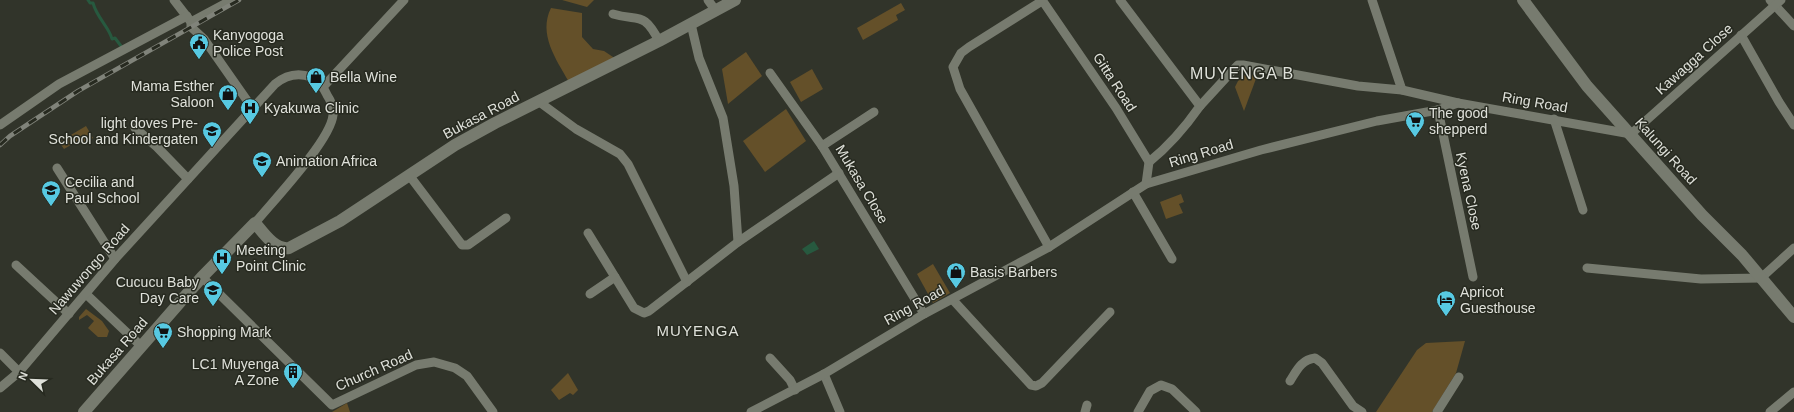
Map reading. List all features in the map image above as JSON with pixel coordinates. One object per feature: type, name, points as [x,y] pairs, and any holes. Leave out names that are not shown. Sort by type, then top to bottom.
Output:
[{"type":"street","points":[[174,0],[189,19],[191,27],[204,39],[253,109]]},
{"type":"street","points":[[0,125],[59,84],[189,19],[232,0]]},
{"type":"street","points":[[323,87],[404,0]]},
{"type":"street","points":[[708,0],[716,11]]},
{"type":"street","name":"Bukasa Road","points":[[254,223],[276,245],[289,248],[340,221],[452,146],[538,101],[659,41],[735,0]]},
{"type":"street","points":[[1042,0],[961,53],[953,67],[960,89],[1049,247]]},
{"type":"street","name":"Gitta Road","points":[[1042,0],[1116,108],[1150,162]]},
{"type":"street","points":[[1120,0],[1200,106]]},
{"type":"street","points":[[1372,0],[1402,90]]},
{"type":"street","name":"Kalungi Road","points":[[1523,0],[1587,86],[1761,278],[1794,317]]},
{"type":"street","points":[[1776,2],[1794,26]]},
{"type":"street","name":"Kawagga Close","points":[[1631,134],[1776,2]]},
{"type":"street","points":[[613,14],[638,17],[654,31],[659,41]]},
{"type":"street","points":[[691,24],[699,58],[723,118],[734,186],[738,242]]},
{"type":"street","points":[[1741,35],[1779,102],[1794,125]]},
{"type":"street","points":[[1146,184],[1150,162],[1162,151],[1190,120],[1200,106],[1238,65],[1358,86],[1402,90],[1458,103]]},
{"type":"street","name":"Mukasa Close","points":[[770,73],[822,146],[924,314]]},
{"type":"street","name":"Nawuwongo Road","points":[[0,388],[19,372],[115,258],[275,84],[281,79],[291,75],[302,74],[315,78],[323,87]]},
{"type":"street","name":"Bukasa Road","points":[[84,412],[202,277],[254,223],[317,148],[329,130],[333,115],[333,105],[323,87]]},
{"type":"street","points":[[538,101],[576,129],[620,154],[628,164],[687,282]]},
{"type":"street","name":"Ring Road","points":[[751,412],[824,374],[924,314],[953,300],[1049,247],[1146,184],[1269,148],[1377,121],[1438,110],[1458,103],[1631,134]]},
{"type":"street","name":"Kyena Close","points":[[1438,110],[1473,277]]},
{"type":"street","points":[[822,146],[874,112]]},
{"type":"street","points":[[1554,120],[1583,210]]},
{"type":"street","points":[[134,128],[157,147],[188,179]]},
{"type":"street","points":[[57,168],[115,258]]},
{"type":"street","points":[[588,233],[634,308],[644,313],[649,311],[738,242],[839,173]]},
{"type":"street","points":[[409,175],[462,245],[468,245],[506,218]]},
{"type":"street","points":[[1133,192],[1172,259]]},
{"type":"street","points":[[1587,268],[1701,279],[1761,278],[1794,248]]},
{"type":"street","points":[[16,265],[69,314]]},
{"type":"street","name":"Church Road","points":[[202,277],[332,404],[416,365],[434,362],[455,368],[467,376],[493,412]]},
{"type":"street","points":[[590,294],[615,277]]},
{"type":"street","points":[[86,294],[141,346]]},
{"type":"street","points":[[953,300],[1031,385],[1036,386],[1042,383],[1110,312]]},
{"type":"street","points":[[0,353],[19,372]]},
{"type":"street","points":[[770,358],[790,380],[795,390]]},
{"type":"street","points":[[1290,381],[1300,366],[1308,359],[1315,358],[1322,363],[1351,409],[1362,412]]},
{"type":"street","points":[[824,374],[840,412]]},
{"type":"street","points":[[1437,412],[1458,377]]},
{"type":"street","points":[[1138,412],[1150,390],[1161,385],[1172,389],[1196,412]]},
{"type":"street","points":[[1770,412],[1794,392]]},
{"type":"shaded area","points":[[562,0],[594,0],[587,7]]},
{"type":"shaded area","points":[[901,3],[905,10],[896,15],[898,20],[863,40],[857,28]]},
{"type":"shaded area","points":[[551,8],[582,13],[582,37],[593,49],[604,51],[616,59],[569,82],[550,46],[546,27]]},
{"type":"shaded area","points":[[746,52],[762,76],[728,104],[722,69]]},
{"type":"shaded area","points":[[812,69],[823,89],[801,102],[790,82]]},
{"type":"shaded area","points":[[1248,73],[1257,76],[1244,111],[1235,87],[1241,75]]},
{"type":"shaded area","points":[[786,109],[806,141],[765,172],[743,141]]},
{"type":"shaded area","points":[[86,126],[93,138],[83,144],[81,139],[64,149],[59,142]]},
{"type":"shaded area","points":[[1181,194],[1184,202],[1179,204],[1183,213],[1166,219],[1160,202]]},
{"type":"shaded area","points":[[814,241],[819,249],[807,255],[802,249]]},
{"type":"shaded area","points":[[933,264],[950,293],[933,303],[917,274]]},
{"type":"shaded area","points":[[86,309],[102,321],[109,331],[107,337],[98,337],[88,328],[94,321],[87,315],[79,320],[79,317]]},
{"type":"shaded area","points":[[1465,341],[1456,373],[1432,412],[1376,412],[1417,350],[1426,343]]},
{"type":"shaded area","points":[[568,373],[578,390],[573,395],[570,393],[559,400],[551,390]]},
{"type":"shaded area","points":[[347,403],[350,412],[332,412]]},
{"type":"waterway","points":[[88,0],[90,3],[93,3],[112,39],[115,38],[121,46]]},
{"type":"railway","points":[[0,145],[10,136],[78,91],[239,0]]},
{"type":"place","name":"Kanyogoga Police Post","points":[[199,60]]},
{"type":"place","name":"Bella Wine","points":[[316,94]]},
{"type":"place","name":"Mama Esther Saloon","points":[[228,111]]},
{"type":"place","name":"Kyakuwa Clinic","points":[[250,125]]},
{"type":"place","name":"The good shepperd","points":[[1415,138]]},
{"type":"place","name":"light doves Pre- School and Kindergaten","points":[[212,148]]},
{"type":"place","name":"Animation Africa","points":[[262,178]]},
{"type":"place","name":"Cecilia and Paul School","points":[[51,207]]},
{"type":"place","name":"Meeting Point Clinic","points":[[222,275]]},
{"type":"place","name":"Basis Barbers","points":[[956,289]]},
{"type":"place","name":"Cucucu Baby Day Care","points":[[213,307]]},
{"type":"place","name":"Apricot Guesthouse","points":[[1446,317]]},
{"type":"place","name":"Shopping Mark","points":[[163,349]]},
{"type":"place","name":"LC1 Muyenga A Zone","points":[[293,389]]},
{"type":"district","name":"MUYENGA B","points":[[1242,73]]},
{"type":"district","name":"MUYENGA","points":[[698,331]]}]
